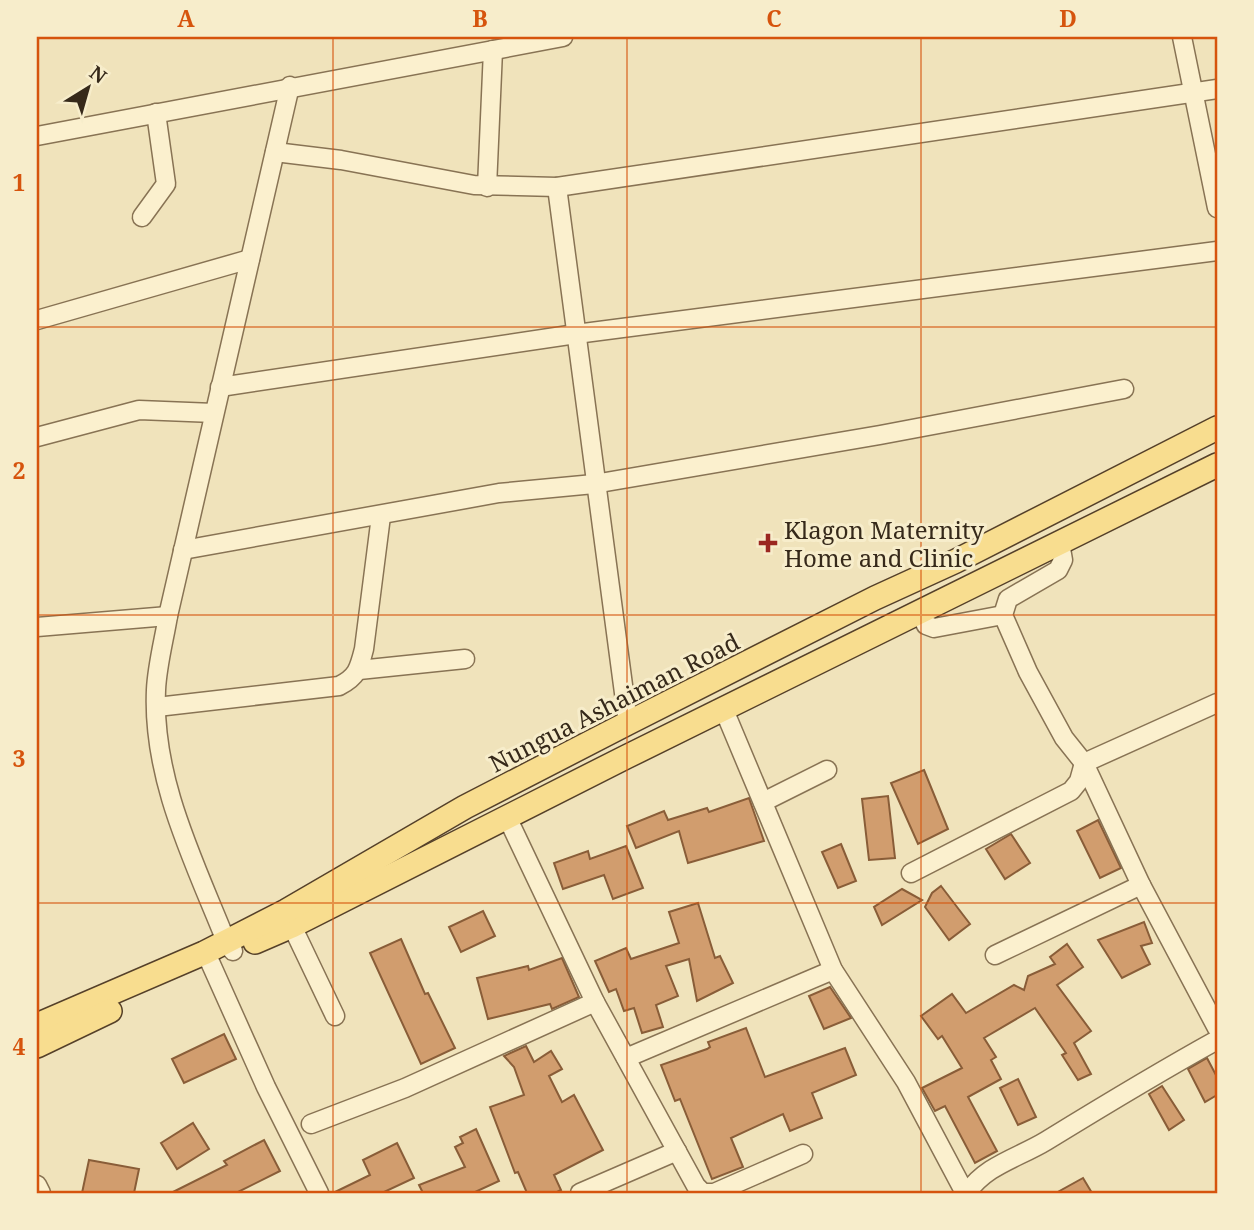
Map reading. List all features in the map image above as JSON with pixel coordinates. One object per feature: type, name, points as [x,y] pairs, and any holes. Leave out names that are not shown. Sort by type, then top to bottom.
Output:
[{"type":"main road","name":"Nungua Ashaiman Road","points":[[37,1046],[210,962],[229,946],[286,911],[465,807],[875,598],[957,561],[1217,428]]},
{"type":"main road","name":"Nungua Ashaiman Road","points":[[37,1025],[229,946],[292,926],[1217,465]]},
{"type":"street","points":[[37,136],[290,86],[564,37]]},
{"type":"street","points":[[1182,37],[1217,208]]},
{"type":"street","points":[[487,187],[493,50]]},
{"type":"street","points":[[229,946],[170,797],[159,748],[156,690],[168,616],[290,86]]},
{"type":"street","points":[[275,152],[341,160],[487,187],[556,187],[1217,89]]},
{"type":"street","points":[[142,217],[166,184],[156,113]]},
{"type":"street","points":[[556,187],[628,723]]},
{"type":"street","points":[[220,387],[576,334],[1217,251]]},
{"type":"street","points":[[37,320],[250,259]]},
{"type":"street","points":[[183,550],[499,494],[594,484],[1124,389]]},
{"type":"street","points":[[37,437],[139,410],[214,413]]},
{"type":"street","points":[[157,708],[339,686],[353,679],[359,670],[381,516]]},
{"type":"street","points":[[728,707],[727,717],[833,970],[906,1082],[966,1193],[977,1178],[1043,1143],[1217,1028],[1141,885],[1084,763],[1064,738],[1034,683],[1003,615],[1008,599],[1058,569],[1063,560],[1060,543]]},
{"type":"street","points":[[920,611],[926,625],[934,628],[1003,615]]},
{"type":"street","points":[[37,627],[168,616]]},
{"type":"street","points":[[359,670],[465,659]]},
{"type":"street","points":[[911,873],[1071,791],[1079,780],[1084,763],[1217,703]]},
{"type":"street","points":[[763,802],[827,770]]},
{"type":"street","points":[[508,819],[595,1002],[696,1186],[703,1193],[714,1193],[803,1154]]},
{"type":"street","points":[[995,955],[1141,885]]},
{"type":"street","points":[[292,926],[335,1016]]},
{"type":"street","points":[[210,962],[311,1190]]},
{"type":"street","points":[[625,1058],[833,970]]},
{"type":"street","points":[[311,1124],[405,1088],[595,1002]]},
{"type":"street","points":[[580,1193],[677,1151]]},
{"type":"street","points":[[37,1185],[41,1193]]},
{"type":"building","points":[[924,770],[948,829],[918,844],[891,783]]},
{"type":"building","points":[[888,796],[895,858],[869,860],[862,799]]},
{"type":"building","points":[[749,798],[764,841],[688,863],[679,831],[636,848],[627,826],[664,811],[668,820],[707,808],[709,812]]},
{"type":"building","points":[[1098,820],[1121,868],[1100,878],[1077,831]]},
{"type":"building","points":[[1011,834],[1030,863],[1005,879],[986,849]]},
{"type":"building","points":[[841,844],[856,881],[838,888],[822,852]]},
{"type":"building","points":[[626,846],[643,888],[613,899],[604,875],[563,889],[554,863],[588,851],[590,859]]},
{"type":"building","points":[[941,886],[970,924],[949,940],[925,907],[932,893]]},
{"type":"building","points":[[902,889],[922,900],[882,925],[874,907]]},
{"type":"building","points":[[698,903],[715,958],[720,956],[733,983],[697,1001],[689,959],[666,966],[678,996],[656,1005],[663,1027],[642,1033],[634,1008],[624,1011],[616,989],[609,992],[595,961],[626,948],[631,959],[679,943],[669,912]]},
{"type":"building","points":[[483,911],[495,936],[461,952],[449,927]]},
{"type":"building","points":[[1144,922],[1152,943],[1141,946],[1150,964],[1122,978],[1098,940]]},
{"type":"building","points":[[401,939],[425,994],[428,993],[455,1048],[421,1064],[370,953]]},
{"type":"building","points":[[1067,944],[1083,967],[1057,985],[1091,1031],[1074,1043],[1091,1074],[1078,1080],[1062,1055],[1066,1053],[1035,1008],[984,1038],[996,1057],[991,1060],[1001,1079],[968,1097],[997,1151],[975,1163],[945,1106],[935,1111],[922,1088],[962,1068],[942,1036],[938,1039],[921,1016],[952,994],[966,1013],[1014,985],[1024,990],[1028,976],[1055,964],[1050,957]]},
{"type":"building","points":[[562,958],[579,997],[552,1009],[550,1004],[488,1019],[477,978],[528,966],[529,970]]},
{"type":"building","points":[[830,987],[851,1018],[824,1029],[809,996]]},
{"type":"building","points":[[746,1028],[765,1077],[845,1048],[856,1075],[812,1093],[822,1118],[790,1131],[783,1114],[731,1138],[743,1167],[712,1179],[680,1099],[675,1101],[661,1065],[707,1049],[710,1047],[708,1042]]},
{"type":"building","points":[[224,1034],[236,1059],[184,1083],[172,1059]]},
{"type":"building","points":[[526,1046],[534,1062],[551,1051],[562,1069],[549,1076],[562,1102],[574,1095],[603,1150],[554,1175],[561,1190],[555,1193],[527,1193],[518,1172],[515,1173],[490,1107],[524,1095],[514,1067],[504,1056]]},
{"type":"building","points":[[1207,1058],[1217,1077],[1217,1095],[1205,1102],[1188,1069]]},
{"type":"building","points":[[1018,1079],[1036,1117],[1018,1125],[1000,1088]]},
{"type":"building","points":[[1162,1086],[1184,1120],[1169,1130],[1149,1094]]},
{"type":"building","points":[[193,1123],[209,1149],[177,1169],[161,1143]]},
{"type":"building","points":[[476,1129],[499,1181],[473,1193],[423,1193],[419,1185],[465,1167],[455,1147],[463,1143],[460,1137]]},
{"type":"building","points":[[264,1140],[280,1171],[236,1193],[171,1193],[227,1165],[224,1161]]},
{"type":"building","points":[[397,1143],[414,1178],[382,1193],[333,1193],[370,1175],[363,1160]]},
{"type":"building","points":[[89,1160],[139,1169],[134,1193],[82,1193]]},
{"type":"building","points":[[1083,1178],[1092,1193],[1056,1193]]},
{"type":"place","name":"Klagon Maternity Home and Clinic","points":[[768,543]]}]
